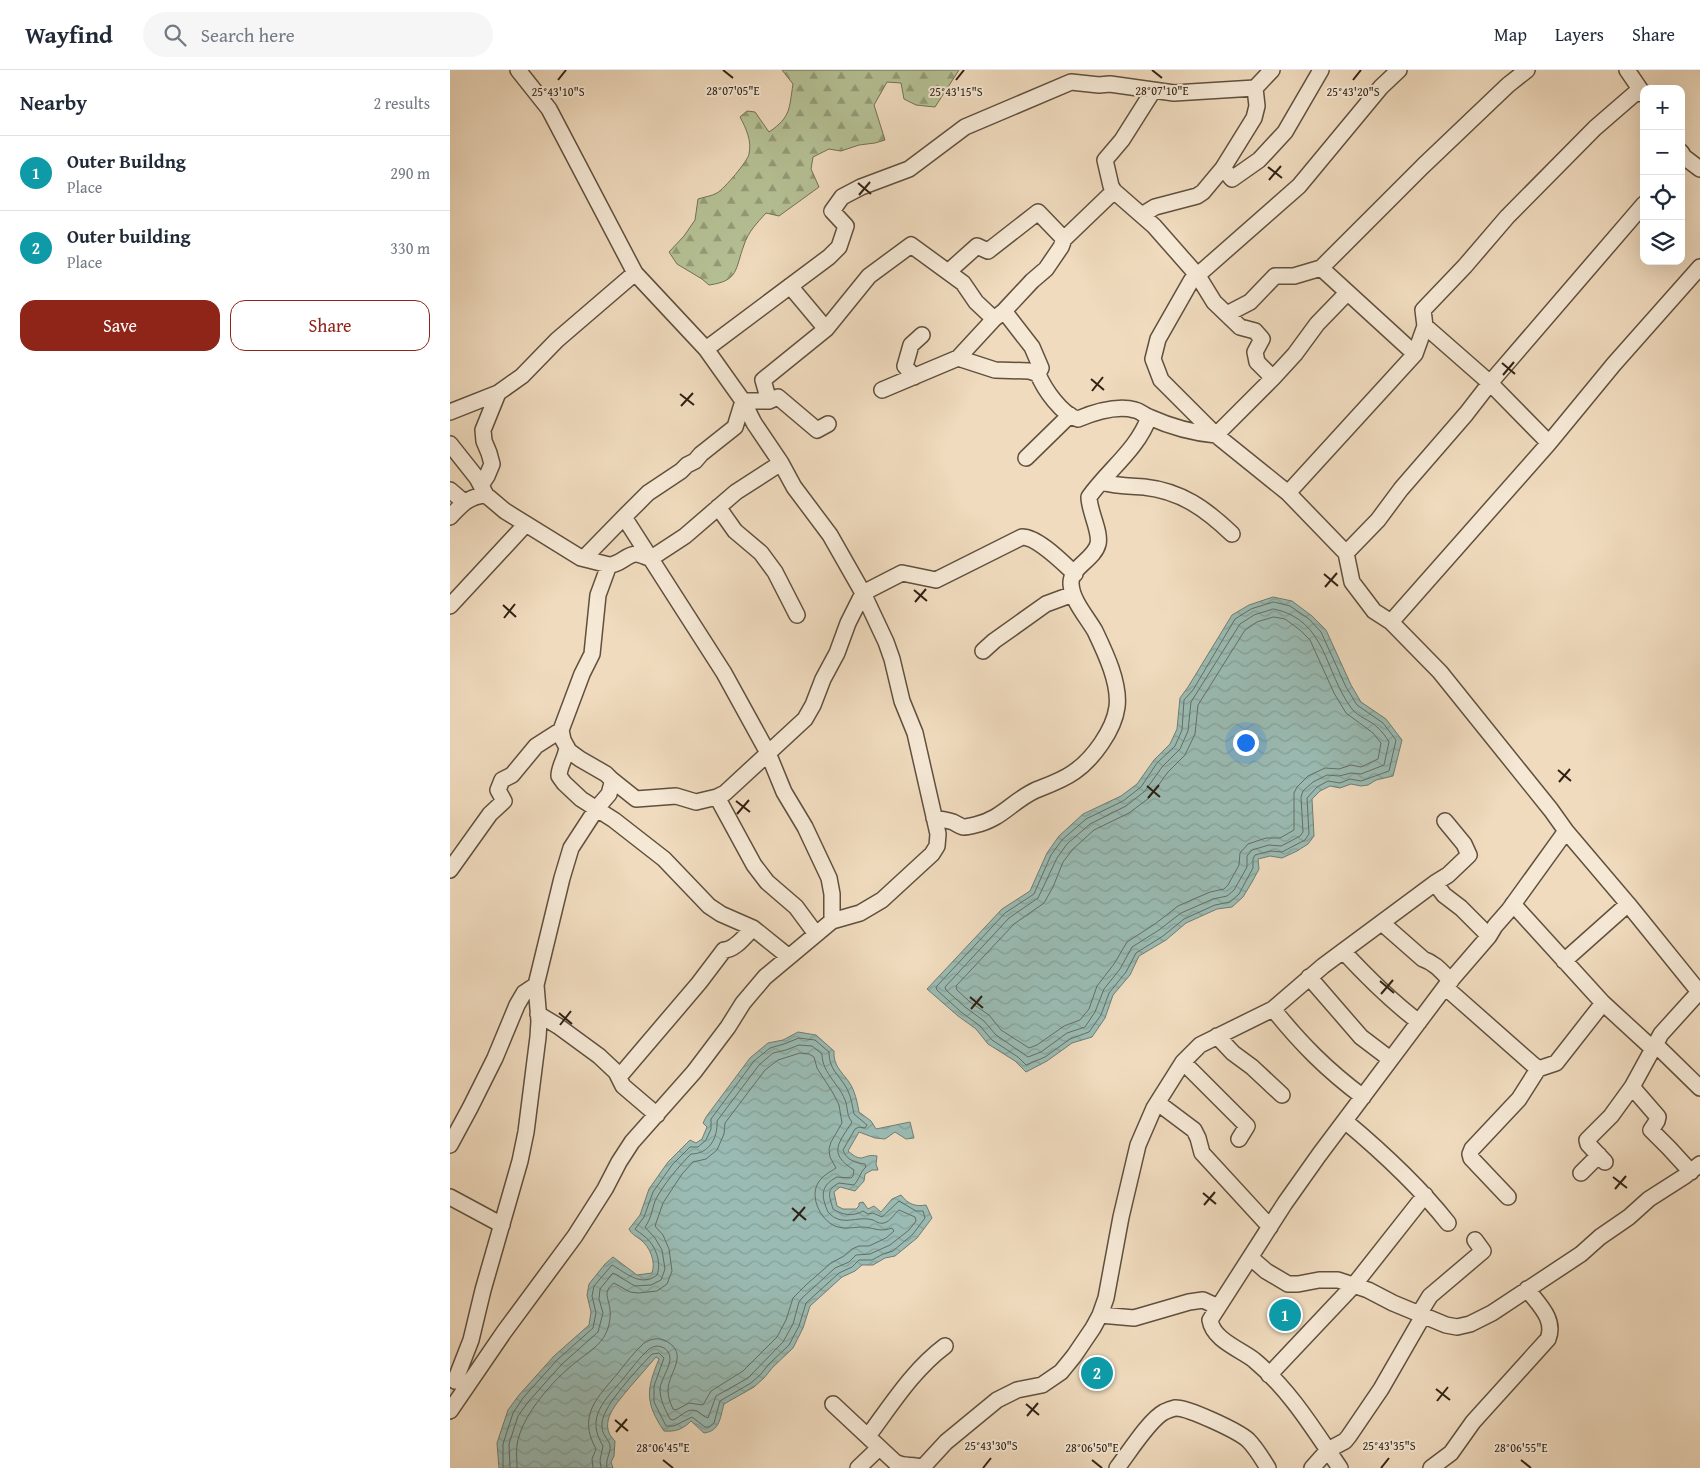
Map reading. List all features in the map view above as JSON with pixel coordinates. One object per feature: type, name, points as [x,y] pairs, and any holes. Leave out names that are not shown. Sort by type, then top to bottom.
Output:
[{"type":"street","points":[[457,1382],[477,1372],[526,1300],[575,1236],[632,1142],[694,1072],[728,1027],[743,1003],[765,976],[832,921],[860,913],[882,900],[932,854],[937,846],[938,834],[916,733],[902,702],[892,659],[877,621],[863,593],[830,536],[794,488],[781,463],[754,424],[743,401],[706,349],[635,272],[549,109],[518,70]]},
{"type":"street","points":[[706,349],[829,257],[839,247],[846,226],[832,211],[842,197],[861,187],[908,169],[965,127],[1072,82],[1099,85],[1111,77],[1153,91],[1174,93],[1255,88],[1272,70]]},
{"type":"street","points":[[1223,168],[1232,179],[1259,160],[1284,132],[1321,70]]},
{"type":"street","points":[[1399,70],[1381,87],[1299,186],[1191,281],[1158,339],[1153,359],[1161,380],[1216,435],[1288,493],[1346,553],[1352,582],[1374,611],[1391,622],[1440,672],[1566,831],[1628,904],[1699,993],[1662,1034],[1632,1087],[1611,1116],[1586,1140],[1602,1158],[1581,1173]]},
{"type":"street","points":[[1227,314],[1250,302],[1275,276],[1294,276],[1321,268],[1423,166],[1508,85],[1527,70]]},
{"type":"street","points":[[1627,70],[1640,89]]},
{"type":"street","points":[[1142,215],[1159,205],[1200,195],[1223,168],[1254,118],[1257,106],[1255,88]]},
{"type":"street","points":[[1153,91],[1122,140],[1105,160],[1111,186],[1114,191],[1154,226],[1198,276],[1214,302],[1240,327],[1255,330],[1262,339],[1255,352],[1257,362],[1273,378]]},
{"type":"street","points":[[1288,493],[1416,354],[1425,326],[1423,310],[1465,266],[1507,217],[1595,128],[1640,94]]},
{"type":"street","points":[[1685,159],[1700,169]]},
{"type":"street","points":[[882,390],[958,358],[1032,281],[1046,269],[1062,247],[1064,239],[1114,191]]},
{"type":"street","points":[[1346,553],[1378,520],[1401,489],[1466,414],[1490,383],[1640,209]]},
{"type":"street","points":[[948,272],[976,246],[988,251],[1038,212],[1064,239]]},
{"type":"street","points":[[770,401],[763,380],[826,329],[869,276],[911,244],[963,283],[976,302],[999,315],[1032,347],[1041,368],[1038,374],[1042,385],[1070,415],[1078,418],[1095,412],[1117,409],[1135,410],[1149,417],[1201,434],[1216,435],[1273,378],[1295,354],[1317,324],[1347,293]]},
{"type":"street","points":[[1391,622],[1549,443],[1614,364],[1700,267]]},
{"type":"street","points":[[1321,268],[1416,354]]},
{"type":"street","points":[[450,412],[498,393],[522,376],[557,340],[635,272]]},
{"type":"street","points":[[790,286],[826,329]]},
{"type":"street","points":[[1425,326],[1490,383],[1549,443]]},
{"type":"street","points":[[914,377],[905,366],[912,344],[922,335]]},
{"type":"street","points":[[958,358],[995,370],[1029,371],[1038,374]]},
{"type":"street","points":[[450,517],[464,502],[484,490],[492,464],[484,441],[483,430],[498,393]]},
{"type":"street","points":[[743,401],[770,401],[778,397],[817,430],[828,424]]},
{"type":"street","points":[[584,558],[648,493],[695,461],[735,427],[743,401]]},
{"type":"street","points":[[1026,458],[1070,415]]},
{"type":"street","points":[[934,818],[964,827],[989,822],[1026,795],[1075,772],[1088,760],[1103,740],[1117,707],[1115,682],[1109,661],[1074,594],[1071,582],[1074,574],[1095,551],[1099,542],[1089,504],[1089,496],[1133,446],[1142,433],[1149,417]]},
{"type":"street","points":[[450,444],[484,490],[505,511],[584,558],[609,565],[615,565],[631,555],[637,554],[652,560]]},
{"type":"street","points":[[652,560],[736,492],[781,463]]},
{"type":"street","points":[[1101,482],[1112,486],[1145,487],[1195,503],[1232,534]]},
{"type":"street","points":[[450,490],[464,502]]},
{"type":"street","points":[[718,507],[735,531],[761,553],[775,572],[797,615]]},
{"type":"street","points":[[624,517],[724,673],[768,753],[784,792],[805,827],[829,878],[832,894],[832,921]]},
{"type":"street","points":[[450,606],[526,524]]},
{"type":"street","points":[[566,748],[580,759],[606,774],[636,799],[676,796],[696,802],[717,797],[725,792],[781,739],[800,725],[811,710],[823,679],[837,653],[848,623],[863,593],[902,573],[936,580],[1022,537],[1030,538],[1039,544],[1074,574]]},
{"type":"street","points":[[609,565],[598,595],[592,654],[582,674],[561,730],[566,755],[559,776],[574,793],[597,808],[664,859],[709,906],[721,914],[753,928],[789,957]]},
{"type":"street","points":[[983,651],[1046,604],[1074,594]]},
{"type":"street","points":[[450,870],[490,814],[504,801],[498,790],[502,780],[512,775],[536,746],[561,730]]},
{"type":"street","points":[[450,1411],[457,1382],[471,1340],[526,1132],[538,1037],[536,985],[562,878],[571,848],[597,808],[609,794],[612,783],[611,779]]},
{"type":"street","points":[[717,797],[754,864],[767,882],[796,907],[816,934]]},
{"type":"street","points":[[833,1404],[899,1464],[907,1467],[916,1465],[922,1468],[946,1442],[997,1400],[1017,1390],[1042,1385],[1061,1372],[1074,1356],[1100,1316],[1106,1298],[1119,1226],[1138,1145],[1158,1103],[1183,1062],[1200,1045],[1273,1008],[1343,951],[1448,875],[1469,855],[1464,844],[1445,821]]},
{"type":"street","points":[[1340,1468],[1293,1400],[1253,1360],[1216,1334],[1211,1328],[1210,1320],[1291,1195],[1390,1059],[1448,984],[1490,936],[1495,926],[1566,831]]},
{"type":"street","points":[[1435,883],[1444,895],[1461,908],[1490,936]]},
{"type":"street","points":[[1513,904],[1603,1003],[1700,1088]]},
{"type":"street","points":[[1564,960],[1628,904]]},
{"type":"street","points":[[1382,923],[1423,959],[1439,969],[1448,984],[1538,1069]]},
{"type":"street","points":[[620,1077],[699,983],[724,950],[734,947],[753,928]]},
{"type":"street","points":[[1343,951],[1400,1008],[1419,1022]]},
{"type":"street","points":[[1309,977],[1361,1037],[1390,1059]]},
{"type":"street","points":[[450,1145],[486,1075],[517,1005],[524,993],[536,985]]},
{"type":"street","points":[[1508,1197],[1471,1158],[1470,1154],[1477,1143],[1519,1099],[1538,1069],[1556,1063],[1603,1003]]},
{"type":"street","points":[[1273,1008],[1298,1041],[1337,1078],[1363,1097]]},
{"type":"street","points":[[538,1014],[599,1056],[620,1077],[623,1086],[657,1115]]},
{"type":"street","points":[[1217,1036],[1282,1095]]},
{"type":"street","points":[[1183,1062],[1247,1126],[1239,1139]]},
{"type":"street","points":[[1251,1258],[1266,1271],[1288,1284],[1338,1280],[1354,1285],[1446,1326],[1470,1324],[1492,1313],[1580,1254],[1600,1237],[1629,1217],[1649,1199],[1695,1168],[1669,1148],[1651,1130],[1658,1117],[1632,1087]]},
{"type":"street","points":[[1158,1103],[1194,1130],[1202,1153],[1270,1226]]},
{"type":"street","points":[[1345,1121],[1425,1195],[1448,1224]]},
{"type":"street","points":[[1269,1375],[1354,1285],[1425,1195]]},
{"type":"street","points":[[450,1197],[502,1225]]},
{"type":"street","points":[[1312,1468],[1328,1450],[1345,1441],[1349,1436],[1376,1396],[1430,1296],[1483,1251],[1474,1240]]},
{"type":"street","points":[[1431,1468],[1451,1453],[1473,1422],[1548,1339],[1551,1324],[1545,1312],[1527,1289]]},
{"type":"street","points":[[1100,1316],[1134,1318],[1188,1302],[1203,1300],[1218,1307]]},
{"type":"street","points":[[868,1436],[912,1377],[946,1346]]},
{"type":"street","points":[[1117,1468],[1150,1425],[1162,1413],[1176,1408],[1204,1417],[1248,1440],[1268,1468]]},
{"type":"street","points":[[858,1468],[880,1448]]},
{"type":"green space","points":[[782,70],[959,70],[935,107],[916,105],[904,99],[901,83],[887,82],[874,105],[885,140],[841,151],[829,149],[813,157],[811,169],[819,187],[779,216],[766,213],[748,236],[737,267],[731,277],[719,283],[709,285],[677,264],[669,252],[684,236],[695,220],[698,199],[717,193],[735,175],[748,158],[750,149],[749,139],[740,117],[747,111],[755,112],[769,132],[785,117],[788,112],[793,84]]},
{"type":"water","points":[[1273,597],[1292,601],[1312,616],[1326,630],[1351,685],[1361,702],[1386,719],[1402,740],[1393,776],[1376,780],[1368,785],[1351,784],[1340,788],[1330,786],[1320,791],[1312,799],[1314,836],[1308,844],[1282,858],[1270,856],[1258,859],[1259,869],[1252,882],[1243,897],[1232,907],[1217,909],[1186,923],[1166,940],[1139,956],[1130,975],[1113,995],[1105,1018],[1092,1037],[1072,1043],[1047,1061],[1026,1072],[1015,1061],[988,1044],[976,1029],[927,989],[1002,909],[1030,891],[1047,853],[1059,836],[1083,814],[1121,796],[1137,784],[1154,760],[1170,744],[1177,729],[1180,698],[1232,615],[1249,605]]},
{"type":"water","points":[[798,1032],[816,1035],[834,1051],[836,1064],[853,1089],[859,1112],[871,1121],[876,1129],[910,1122],[914,1138],[906,1139],[895,1132],[885,1139],[875,1138],[859,1132],[848,1151],[860,1158],[872,1155],[877,1156],[876,1164],[878,1170],[872,1170],[865,1174],[864,1181],[855,1191],[840,1187],[834,1192],[837,1206],[843,1209],[856,1209],[859,1203],[863,1202],[868,1209],[874,1206],[881,1212],[892,1199],[901,1195],[912,1204],[918,1206],[926,1205],[932,1218],[917,1238],[895,1256],[885,1258],[873,1265],[862,1265],[855,1271],[842,1277],[810,1306],[803,1328],[793,1348],[754,1387],[724,1404],[720,1419],[713,1430],[704,1433],[691,1421],[679,1429],[664,1431],[653,1412],[650,1396],[652,1379],[659,1359],[656,1357],[620,1399],[608,1420],[610,1434],[615,1441],[614,1456],[611,1462],[613,1468],[499,1468],[497,1443],[508,1410],[554,1356],[589,1325],[591,1312],[587,1295],[589,1284],[613,1257],[637,1275],[652,1273],[653,1260],[649,1251],[644,1243],[629,1229],[640,1215],[649,1189],[668,1162],[690,1140],[696,1143],[702,1139],[707,1127],[703,1123],[706,1117],[750,1058],[768,1043],[783,1040]]},
{"type":"place","name":"Outer Buildng","points":[[1285,1315]]},
{"type":"place","name":"Outer building","points":[[1097,1373]]}]
